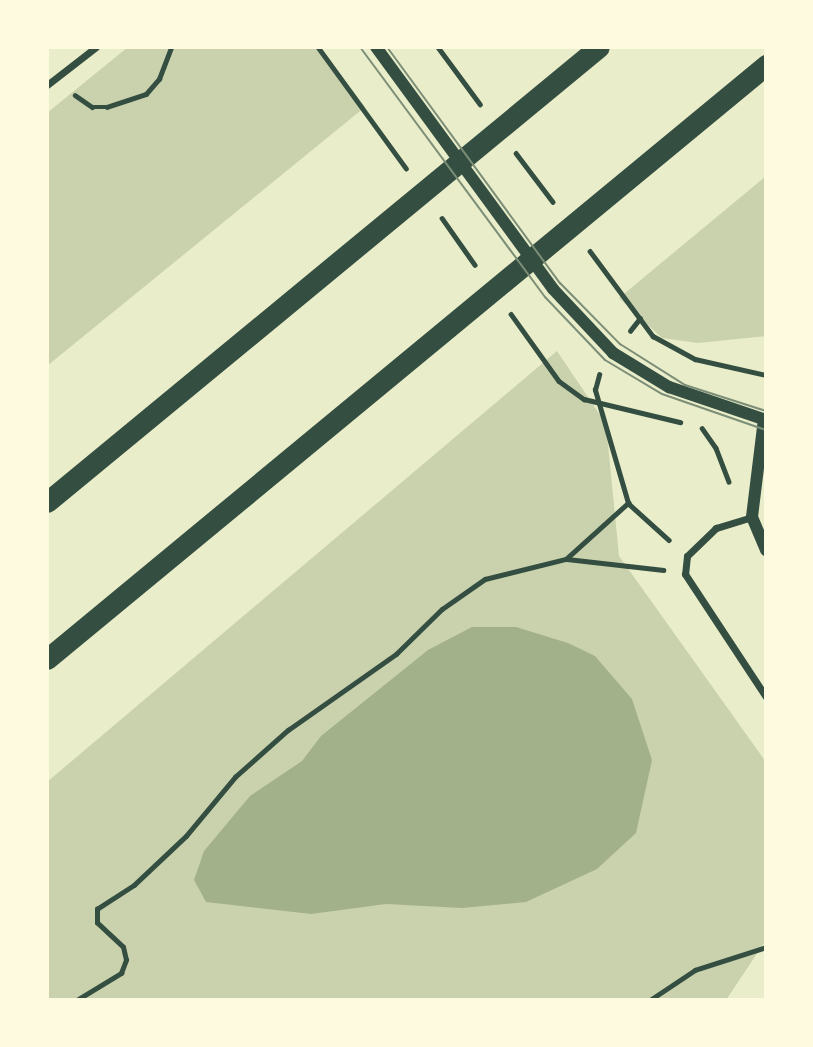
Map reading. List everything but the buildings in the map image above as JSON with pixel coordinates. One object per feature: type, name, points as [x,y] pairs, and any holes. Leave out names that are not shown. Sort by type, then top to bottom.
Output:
[{"type":"highway","points":[[47,502],[599,47]]},
{"type":"highway","points":[[47,659],[766,65]]},
{"type":"street","points":[[47,85],[96,47]]},
{"type":"street","points":[[376,47],[553,289],[613,353],[669,387],[765,420],[752,517],[766,551]]},
{"type":"street","points":[[752,517],[716,528],[687,556],[685,574],[766,698]]},
{"type":"path","points":[[56,79],[92,107],[128,102],[146,94],[159,79],[172,47]]},
{"type":"path","points":[[640,318],[605,360],[595,390],[628,503],[687,556]]},
{"type":"path","points":[[700,425],[716,449],[722,472],[752,517]]},
{"type":"path","points":[[566,559],[628,503]]},
{"type":"path","points":[[77,1000],[121,973],[126,960],[122,947],[97,923],[97,909],[134,885],[186,836],[235,777],[288,730],[396,654],[442,609],[485,579],[566,559],[611,561],[685,574]]},
{"type":"path","points":[[650,1000],[695,970],[766,947]]},
{"type":"shaded area","points":[[128,47],[320,47],[365,107],[47,366],[47,113]]},
{"type":"shaded area","points":[[766,176],[766,336],[698,343],[662,338],[619,298]]},
{"type":"shaded area","points":[[557,351],[606,424],[619,556],[766,762],[766,940],[726,1000],[47,1000],[47,782]]},
{"type":"shaded area","points":[[472,627],[516,627],[568,643],[595,656],[632,699],[652,760],[636,833],[597,869],[526,902],[462,908],[386,904],[311,914],[206,902],[194,880],[204,851],[250,796],[302,761],[321,736],[428,650]]},
{"type":"tram line","points":[[360,47],[545,297],[605,360],[662,394],[766,430]]},
{"type":"tram line","points":[[387,47],[560,283],[620,344],[685,385],[766,411]]}]
